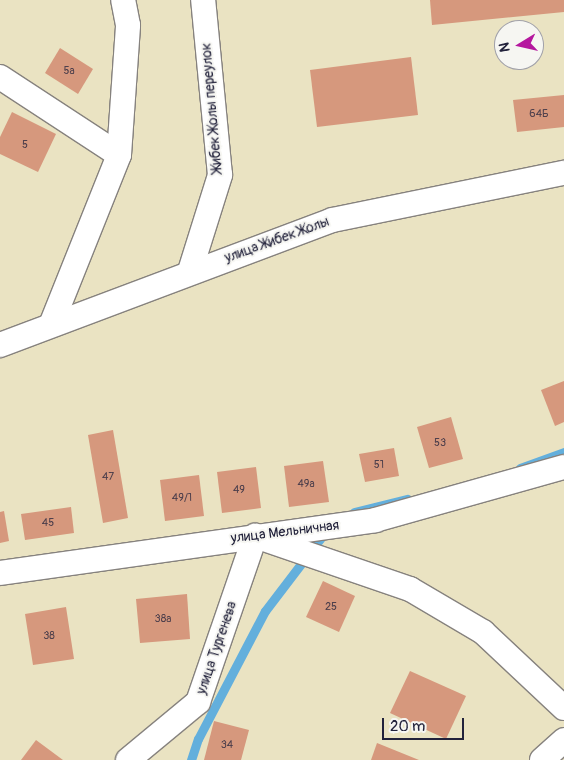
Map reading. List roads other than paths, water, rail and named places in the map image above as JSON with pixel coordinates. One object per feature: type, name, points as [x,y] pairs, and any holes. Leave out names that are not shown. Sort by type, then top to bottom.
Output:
[{"type":"street","points":[[52,325],[119,155],[128,25],[122,0]]},
{"type":"street","name":"Жибек Жолы переулок","points":[[190,271],[220,175],[203,0]]},
{"type":"street","points":[[0,77],[119,155]]},
{"type":"street","name":"улица Жибек Жолы","points":[[0,345],[190,271],[332,220],[564,173]]},
{"type":"street","name":"улица Мельничная","points":[[0,573],[375,520],[564,467]]},
{"type":"street","points":[[255,536],[410,589],[483,632],[564,708]]},
{"type":"street","name":"улица Тургенева","points":[[128,760],[198,702],[255,536]]},
{"type":"street","points":[[542,760],[564,740]]},
{"type":"waterway","points":[[520,468],[564,452]]},
{"type":"waterway","points":[[354,512],[407,499]]},
{"type":"waterway","points":[[191,760],[198,739],[265,611],[326,531]]}]
